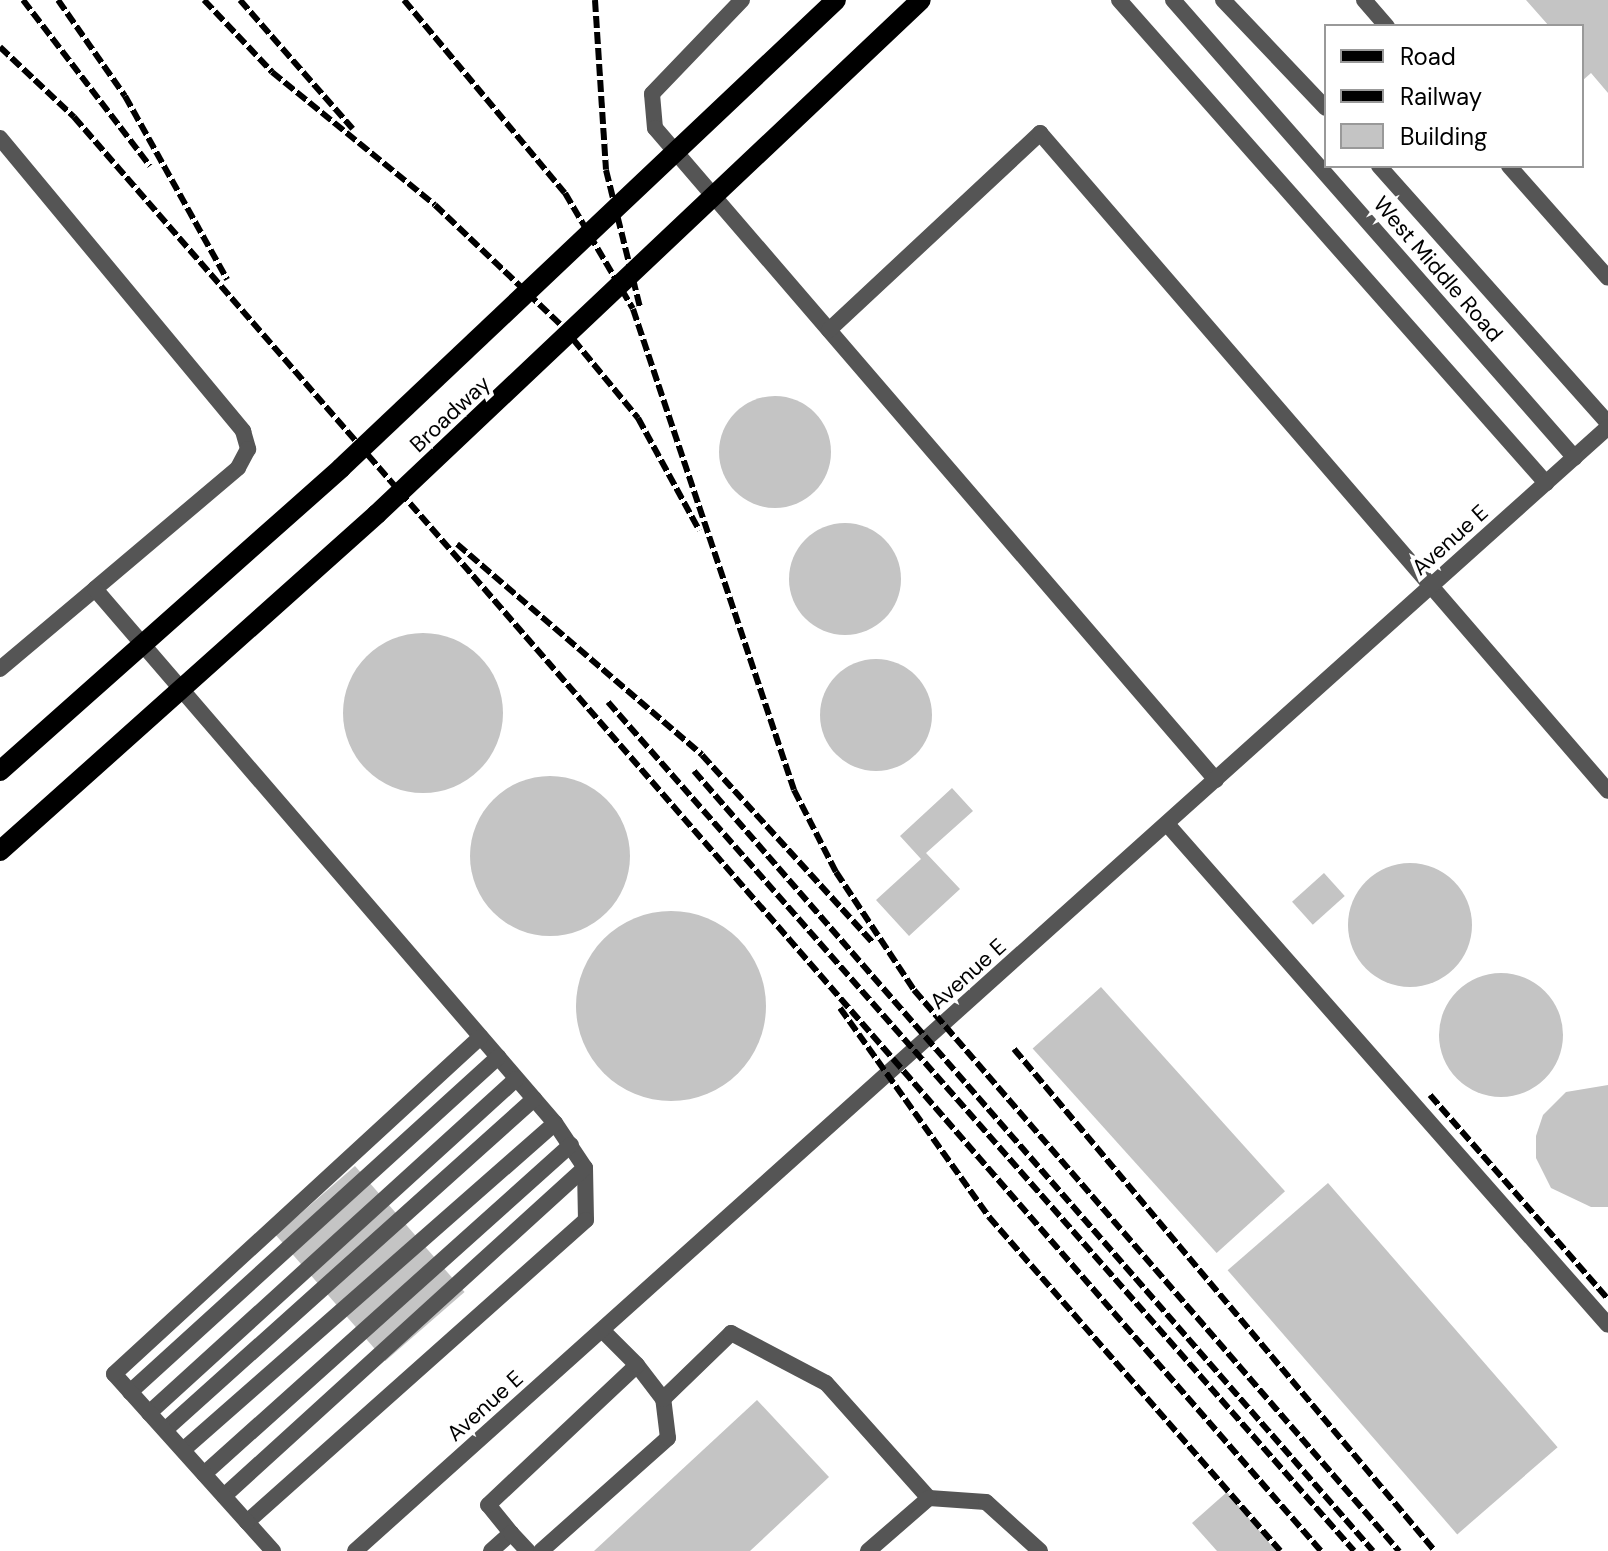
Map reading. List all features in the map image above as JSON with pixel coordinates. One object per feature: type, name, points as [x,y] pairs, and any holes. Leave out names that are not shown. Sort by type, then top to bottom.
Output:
[{"type":"main road","name":"Broadway","points":[[0,771],[352,457],[836,0]]},
{"type":"main road","name":"Broadway","points":[[0,851],[377,514],[921,0]]},
{"type":"street","points":[[742,0],[652,94],[655,128],[1216,780]]},
{"type":"street","points":[[1119,0],[1546,483]]},
{"type":"street","name":"West Middle Road","points":[[1173,0],[1575,458]]},
{"type":"street","points":[[1223,0],[1324,106]]},
{"type":"street","points":[[1364,0],[1385,24]]},
{"type":"street","points":[[829,330],[1040,133],[1428,589],[1608,791]]},
{"type":"street","points":[[0,138],[243,431],[248,449],[238,468],[0,669]]},
{"type":"street","name":"West Middle Road","points":[[1381,168],[1608,425]]},
{"type":"street","points":[[1511,168],[1608,278]]},
{"type":"street","name":"Avenue E","points":[[355,1551],[1575,458],[1608,425]]},
{"type":"street","points":[[95,589],[555,1123],[585,1168],[586,1220],[247,1522]]},
{"type":"street","points":[[1167,824],[1608,1325]]},
{"type":"street","points":[[273,1551],[114,1374],[481,1037]]},
{"type":"street","points":[[130,1392],[498,1057]]},
{"type":"street","points":[[149,1413],[516,1079]]},
{"type":"street","points":[[165,1430],[534,1099]]},
{"type":"street","points":[[183,1450],[555,1123]]},
{"type":"street","points":[[204,1474],[571,1145]]},
{"type":"street","points":[[224,1496],[585,1168]]},
{"type":"street","points":[[541,1551],[668,1438],[663,1399],[637,1365],[602,1330]]},
{"type":"street","points":[[663,1399],[731,1333],[826,1383],[929,1498],[986,1502],[1040,1551]]},
{"type":"street","points":[[528,1551],[488,1505],[637,1365]]},
{"type":"street","points":[[868,1551],[929,1498]]},
{"type":"street","points":[[491,1551],[511,1533]]},
{"type":"building","points":[[1526,0],[1608,0],[1608,93],[1591,73],[1584,79],[1584,24],[1547,24]]},
{"type":"building","points":[[775,396],[796,400],[815,412],[827,431],[831,452],[827,473],[815,492],[796,504],[775,508],[754,504],[735,492],[723,473],[719,452],[723,431],[735,412],[754,400]]},
{"type":"building","points":[[845,523],[866,527],[885,539],[897,558],[901,579],[897,600],[885,619],[866,631],[845,635],[824,631],[805,619],[793,600],[789,579],[793,558],[805,539],[824,527]]},
{"type":"building","points":[[423,633],[454,639],[479,657],[497,682],[503,713],[497,744],[479,769],[454,787],[423,793],[392,787],[367,769],[349,744],[343,713],[349,682],[367,657],[392,639]]},
{"type":"building","points":[[876,659],[897,663],[916,675],[928,694],[932,715],[928,736],[916,755],[897,767],[876,771],[855,767],[836,755],[824,736],[820,715],[824,694],[836,675],[855,663]]},
{"type":"building","points":[[550,776],[581,782],[606,800],[624,825],[630,856],[624,887],[606,912],[581,930],[550,936],[519,930],[494,912],[476,887],[470,856],[476,825],[494,800],[519,782]]},
{"type":"building","points":[[952,788],[973,811],[926,853],[960,889],[909,936],[876,900],[921,859],[900,836]]},
{"type":"building","points":[[1410,863],[1434,868],[1454,881],[1467,901],[1472,925],[1467,949],[1454,969],[1434,982],[1410,987],[1386,982],[1366,969],[1353,949],[1348,925],[1353,901],[1366,881],[1386,868]]},
{"type":"building","points":[[1324,873],[1345,896],[1313,925],[1292,902]]},
{"type":"building","points":[[671,911],[690,912],[707,918],[738,939],[759,970],[765,987],[765,1025],[759,1042],[738,1073],[707,1094],[690,1100],[671,1101],[652,1100],[635,1094],[604,1073],[583,1042],[577,1025],[576,1006],[577,987],[583,970],[604,939],[635,918],[652,912]]},
{"type":"building","points":[[1501,973],[1525,978],[1545,991],[1558,1011],[1563,1035],[1558,1059],[1545,1079],[1525,1092],[1501,1097],[1477,1092],[1457,1079],[1444,1059],[1439,1035],[1444,1011],[1457,991],[1477,978]]},
{"type":"building","points":[[1101,987],[1285,1191],[1217,1253],[1033,1049]]},
{"type":"building","points":[[1608,1085],[1608,1207],[1591,1207],[1551,1188],[1536,1158],[1536,1136],[1543,1115],[1566,1092]]},
{"type":"building","points":[[355,1166],[465,1292],[385,1361],[276,1235]]},
{"type":"building","points":[[1328,1183],[1558,1447],[1457,1534],[1228,1270]]},
{"type":"building","points":[[757,1400],[829,1477],[750,1551],[594,1551]]},
{"type":"building","points":[[1227,1492],[1276,1551],[1217,1551],[1192,1523]]},
{"type":"railway","points":[[23,0],[150,166]]},
{"type":"railway","points":[[58,0],[125,96],[227,279]]},
{"type":"railway","points":[[204,0],[272,72],[435,205],[563,327],[638,418],[699,530]]},
{"type":"railway","points":[[240,0],[353,129]]},
{"type":"railway","points":[[404,0],[565,193],[633,309],[794,790],[836,872],[914,990],[1399,1551]]},
{"type":"railway","points":[[595,0],[606,170],[640,307]]},
{"type":"railway","points":[[0,47],[74,117],[1321,1551]]},
{"type":"railway","points":[[457,544],[702,755],[872,942]]},
{"type":"railway","points":[[608,702],[1354,1551]]},
{"type":"railway","points":[[694,771],[1373,1551]]},
{"type":"railway","points":[[840,1008],[989,1217],[1280,1551]]},
{"type":"railway","points":[[1014,1049],[1435,1551]]},
{"type":"railway","points":[[1430,1095],[1608,1299]]}]
